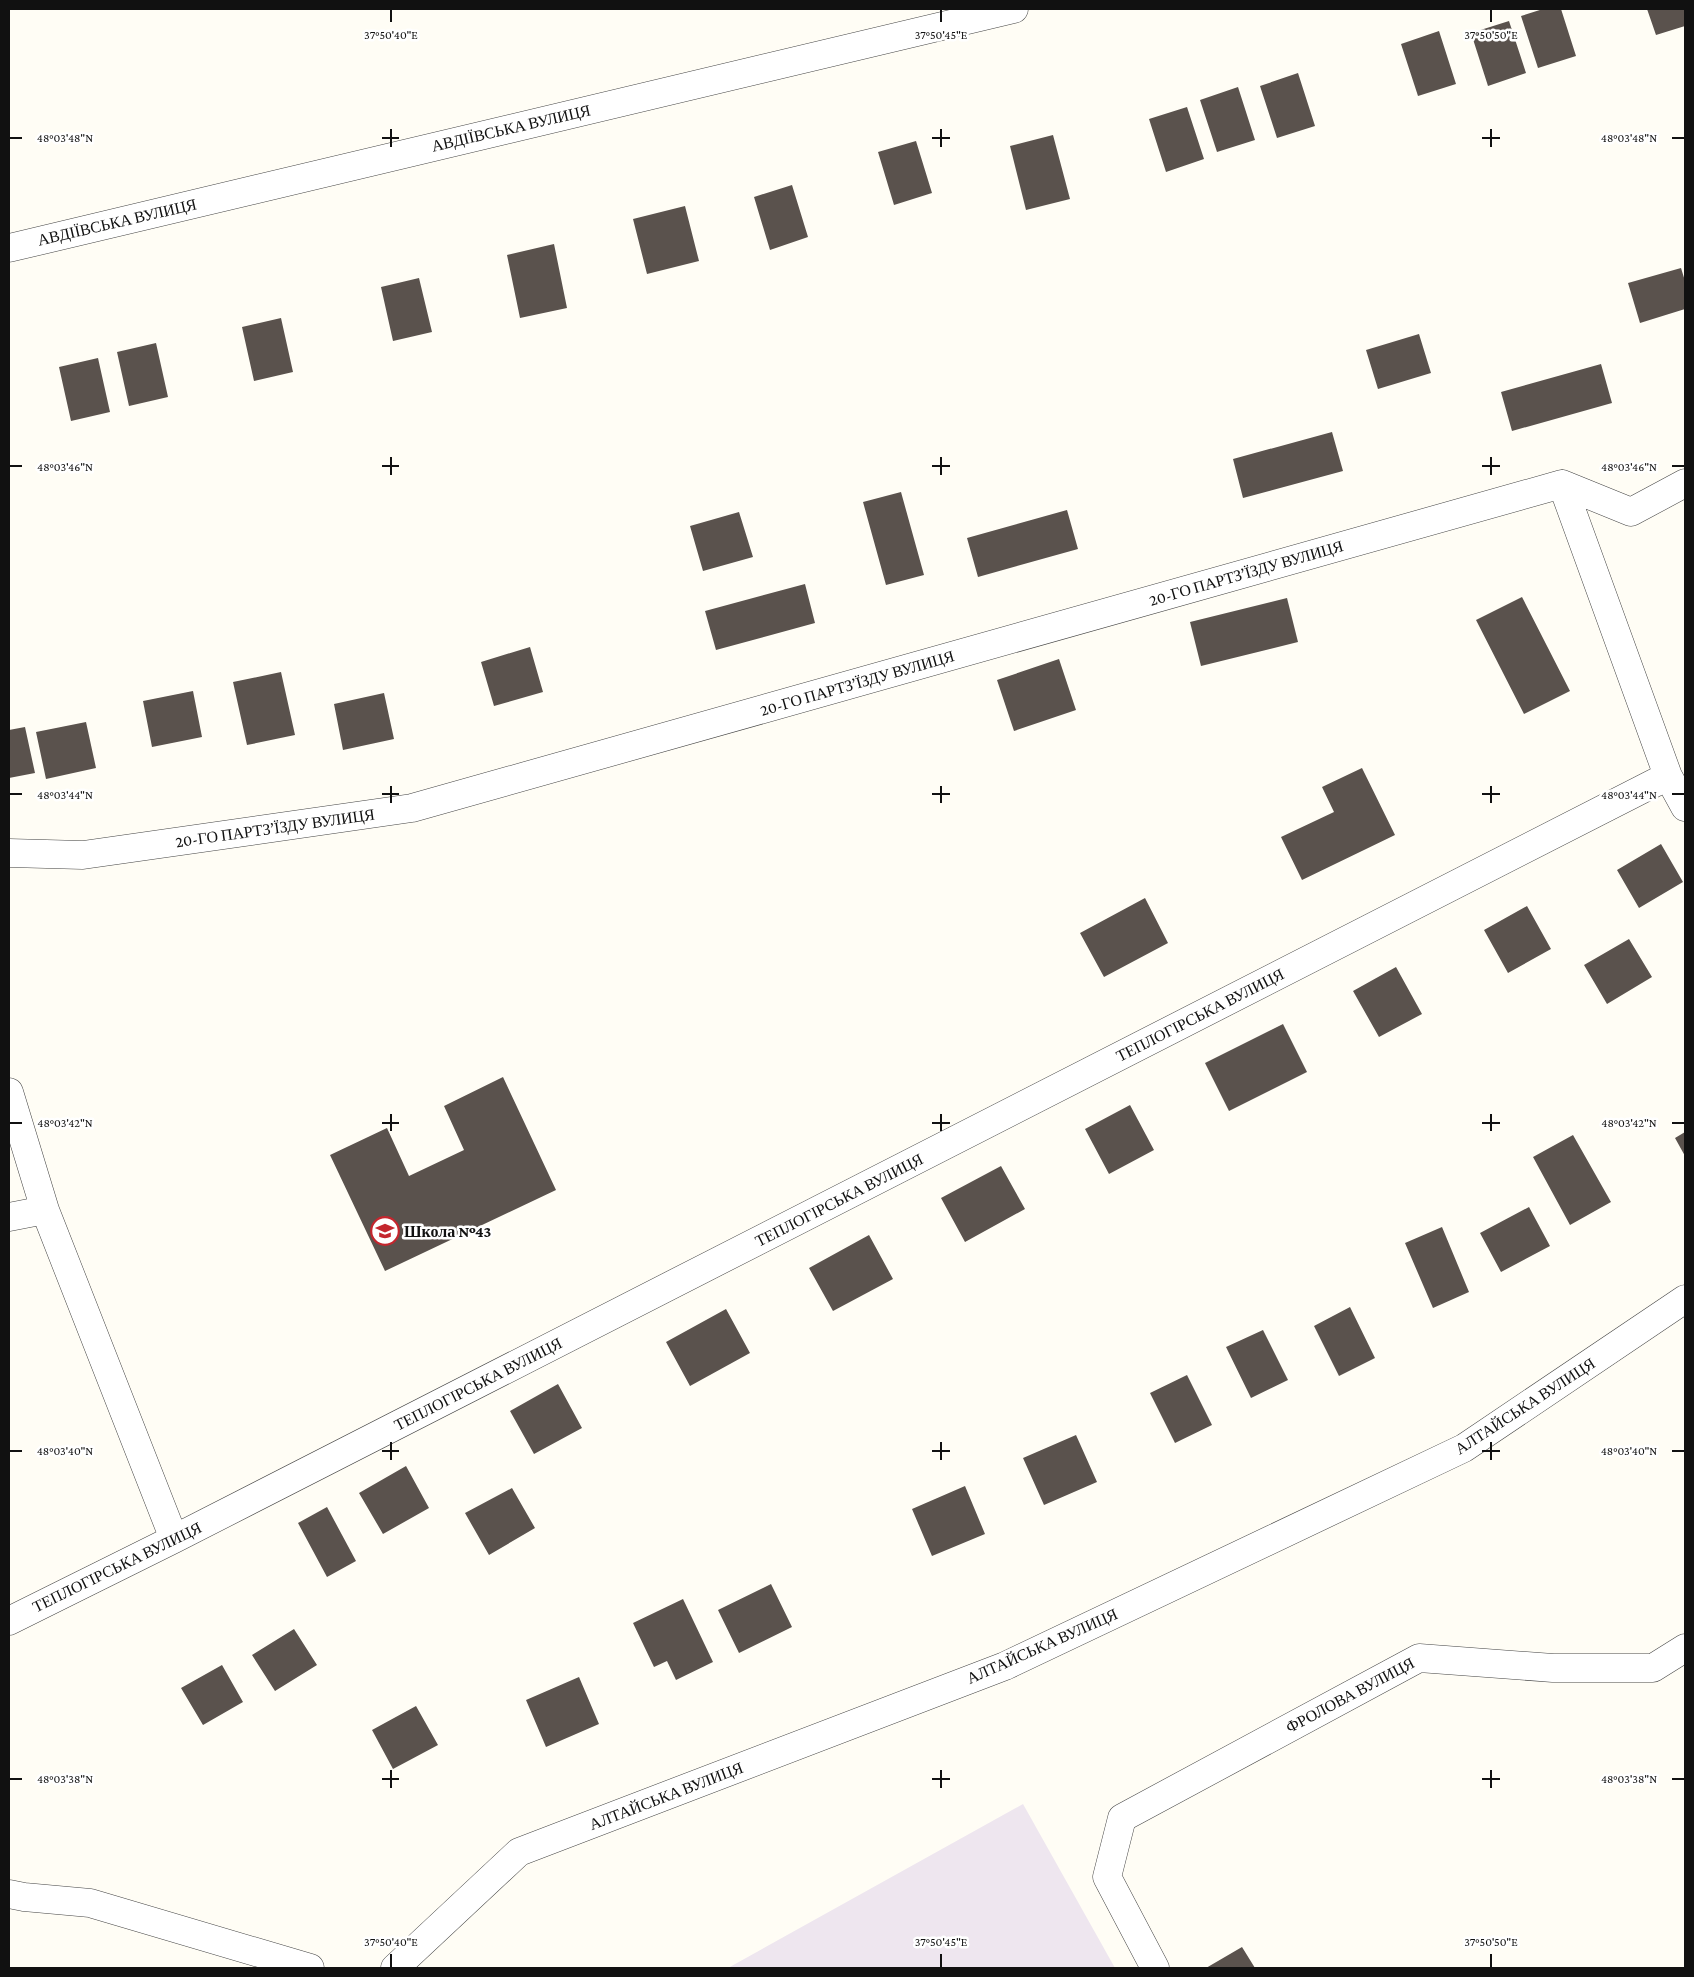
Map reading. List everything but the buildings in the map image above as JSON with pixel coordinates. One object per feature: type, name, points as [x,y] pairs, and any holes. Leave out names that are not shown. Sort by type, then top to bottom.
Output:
[{"type":"street","name":"АВДІЇВСЬКА ВУЛИЦЯ","points":[[9,248],[1014,9]]},
{"type":"street","points":[[1562,484],[1630,512],[1685,484]]},
{"type":"street","points":[[1562,484],[1668,776],[1685,807]]},
{"type":"street","name":"20-ГО ПАРТЗ’ЇЗДУ ВУЛИЦЯ","points":[[9,853],[83,855],[412,808],[1562,484]]},
{"type":"street","name":"ТЕПЛОГІРСЬКА ВУЛИЦЯ","points":[[9,1621],[174,1539],[1668,776]]},
{"type":"street","points":[[9,1092],[45,1210],[174,1539]]},
{"type":"street","points":[[9,1217],[45,1210]]},
{"type":"street","name":"АЛТАЙСЬКА ВУЛИЦЯ","points":[[395,1968],[519,1852],[1005,1666],[1041,1649],[1464,1448],[1685,1300]]},
{"type":"street","name":"ФРОЛОВА ВУЛИЦЯ","points":[[1155,1968],[1107,1877],[1122,1818],[1419,1658],[1553,1668],[1653,1668],[1685,1648]]},
{"type":"street","points":[[9,1894],[90,1903],[310,1968]]},
{"type":"shaded area","points":[[1023,1804],[1115,1968],[728,1968]]},
{"type":"place","name":"Школа №43","points":[[385,1231]]}]
